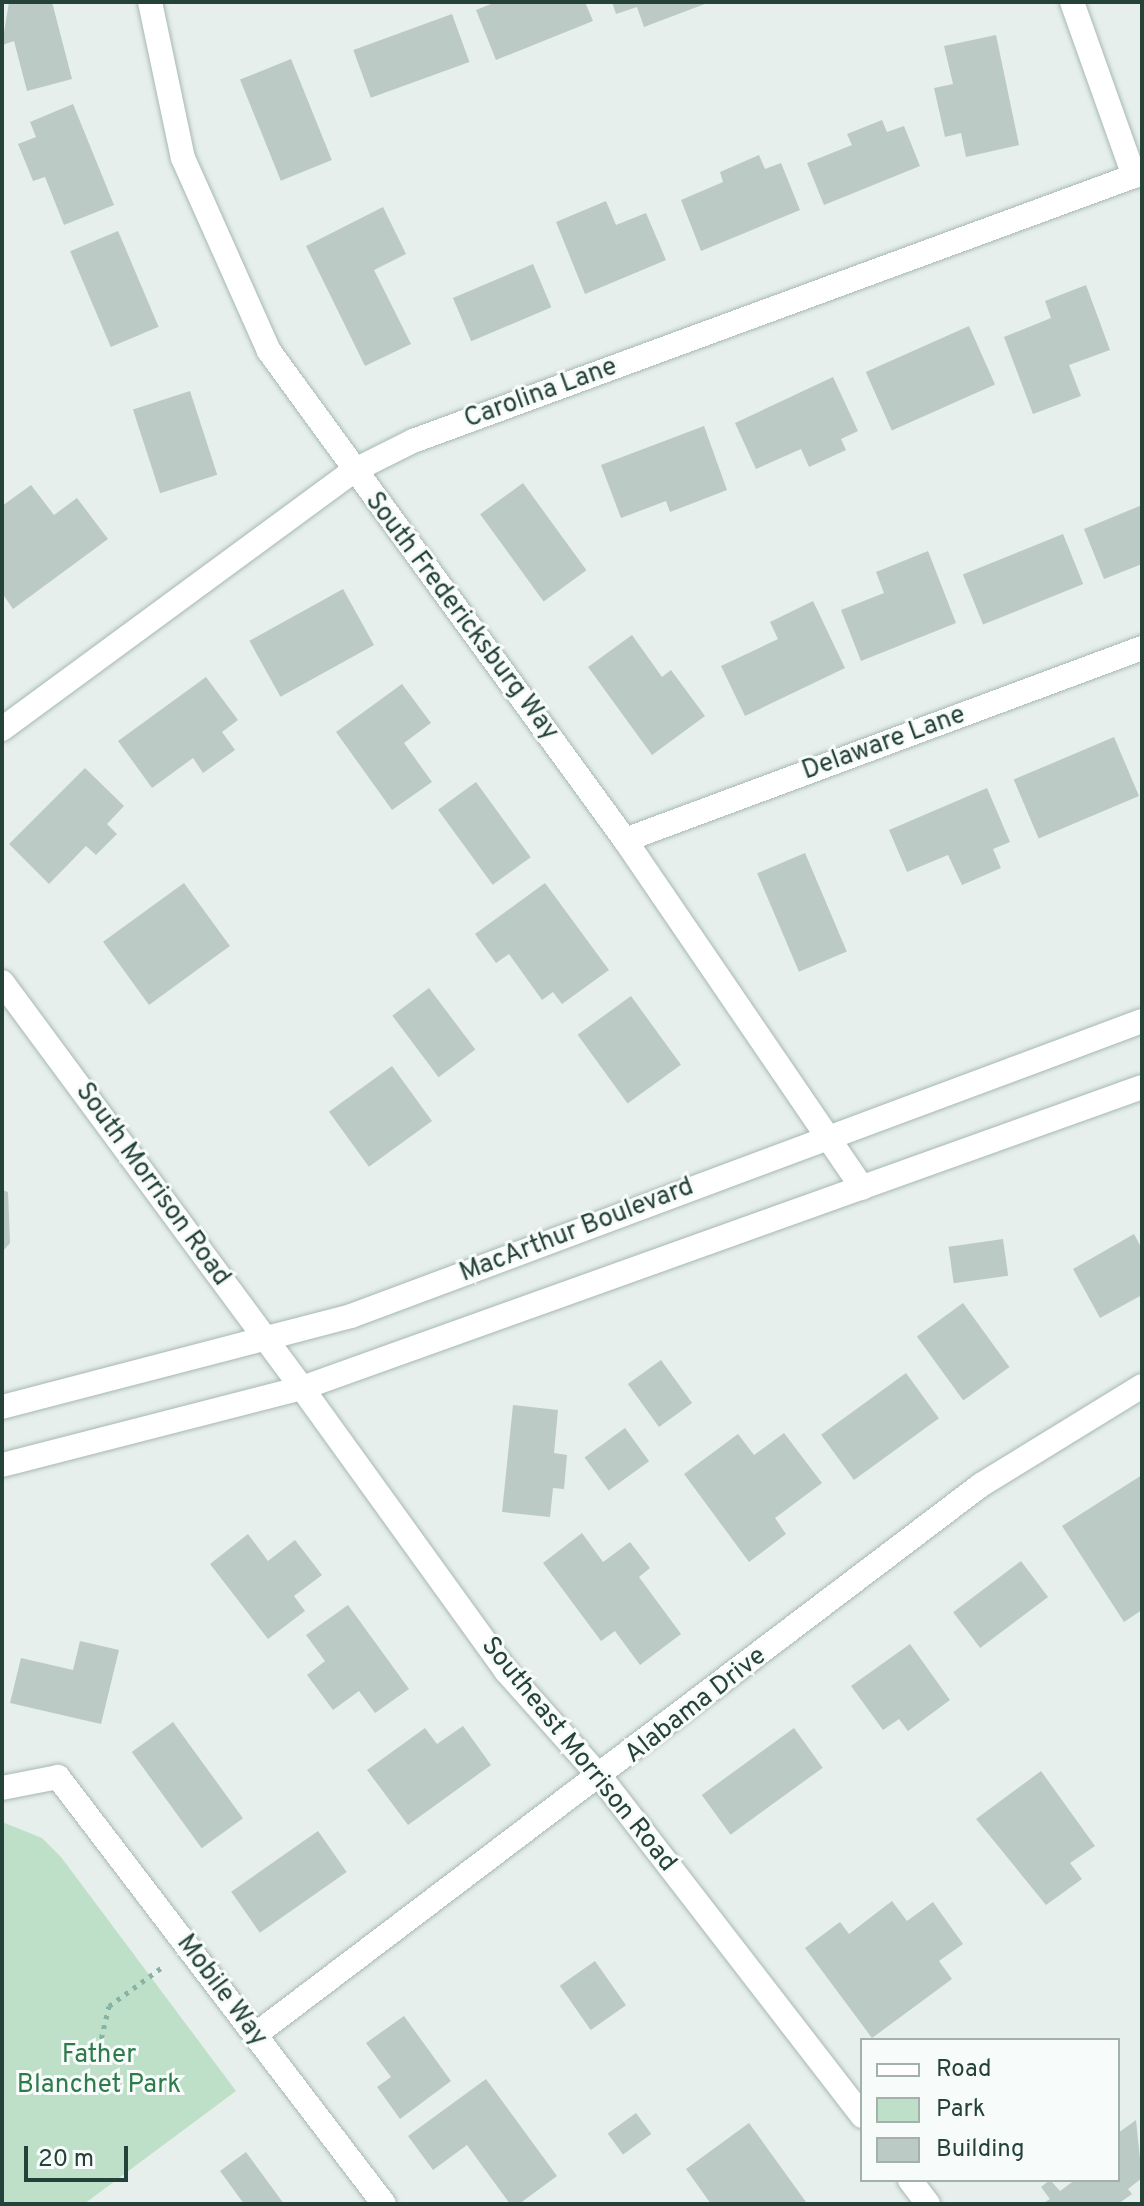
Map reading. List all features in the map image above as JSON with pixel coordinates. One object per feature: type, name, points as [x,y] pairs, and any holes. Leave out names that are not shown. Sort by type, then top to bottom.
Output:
[{"type":"street","name":"South Fredericksburg Way","points":[[150,2],[183,158],[269,351],[353,471],[625,840],[862,1188]]},
{"type":"street","points":[[1072,2],[1138,175]]},
{"type":"street","name":"Carolina Lane","points":[[2,729],[353,471],[413,441],[1138,175]]},
{"type":"street","name":"Delaware Lane","points":[[625,840],[1142,648]]},
{"type":"street","name":"South Morrison Road","points":[[2,982],[302,1388]]},
{"type":"street","name":"MacArthur Boulevard","points":[[2,1407],[351,1316],[1142,1021]]},
{"type":"street","name":"MacArthur Boulevard","points":[[2,1465],[302,1388],[1142,1087]]},
{"type":"street","name":"Alabama Drive","points":[[255,2035],[602,1779],[981,1485],[1142,1386]]},
{"type":"street","name":"Southeast Morrison Road","points":[[302,1388],[506,1671],[602,1779],[860,2113]]},
{"type":"street","name":"Mobile Way","points":[[2,1788],[58,1777],[384,2204]]},
{"type":"street","points":[[912,2182],[928,2204]]},
{"type":"path","points":[[79,2062],[99,2048],[109,2006],[188,1947]]},
{"type":"green space","name":"Father Blanchet Park","points":[[2,1822],[42,1838],[61,1857],[236,2091],[84,2204],[2,2204]]},
{"type":"building","points":[[9,2],[52,2],[72,79],[27,91],[14,41],[2,45]]},
{"type":"building","points":[[496,2],[585,2],[593,21],[496,60],[476,10]]},
{"type":"building","points":[[612,2],[710,2],[644,27],[637,7],[616,14]]},
{"type":"building","points":[[452,14],[469,62],[371,98],[353,50]]},
{"type":"building","points":[[996,35],[1019,145],[966,157],[961,133],[945,137],[934,88],[953,84],[944,46]]},
{"type":"building","points":[[291,59],[332,160],[281,181],[240,80]]},
{"type":"building","points":[[73,104],[114,205],[64,225],[45,177],[33,181],[18,144],[36,137],[30,122]]},
{"type":"building","points":[[882,120],[887,132],[904,126],[920,166],[824,205],[807,163],[852,145],[847,134]]},
{"type":"building","points":[[759,155],[765,169],[781,163],[800,210],[701,251],[681,200],[723,182],[720,172]]},
{"type":"building","points":[[606,201],[616,225],[646,213],[666,260],[585,294],[556,222]]},
{"type":"building","points":[[383,207],[406,254],[374,270],[411,344],[365,366],[306,246]]},
{"type":"building","points":[[118,231],[159,327],[111,347],[70,251]]},
{"type":"building","points":[[533,264],[551,307],[471,341],[453,298]]},
{"type":"building","points":[[1086,285],[1110,350],[1069,365],[1081,396],[1033,414],[1004,337],[1051,318],[1045,301]]},
{"type":"building","points":[[969,326],[995,384],[892,430],[866,372]]},
{"type":"building","points":[[833,377],[858,431],[841,439],[846,450],[809,467],[801,449],[756,469],[735,423]]},
{"type":"building","points":[[190,391],[217,475],[160,493],[133,410]]},
{"type":"building","points":[[704,426],[727,490],[670,512],[666,501],[621,518],[601,465]]},
{"type":"building","points":[[523,483],[586,570],[544,602],[480,514]]},
{"type":"building","points":[[31,485],[54,515],[77,498],[108,539],[13,609],[2,593],[2,506]]},
{"type":"building","points":[[1142,505],[1142,564],[1104,579],[1084,529]]},
{"type":"building","points":[[1063,534],[1083,584],[983,625],[963,574]]},
{"type":"building","points":[[928,551],[956,623],[861,661],[841,610],[884,593],[876,572]]},
{"type":"building","points":[[343,589],[374,645],[280,697],[249,641]]},
{"type":"building","points":[[813,601],[845,668],[745,716],[721,666],[778,639],[770,622]]},
{"type":"building","points":[[632,635],[662,677],[671,670],[705,716],[652,755],[588,667]]},
{"type":"building","points":[[206,677],[238,720],[222,732],[235,750],[203,773],[193,758],[152,788],[118,741]]},
{"type":"building","points":[[402,684],[431,723],[404,743],[432,782],[392,810],[336,732]]},
{"type":"building","points":[[1114,737],[1139,796],[1039,839],[1014,780]]},
{"type":"building","points":[[85,768],[124,806],[107,824],[117,834],[96,855],[86,846],[49,884],[9,844]]},
{"type":"building","points":[[476,782],[531,857],[493,885],[438,810]]},
{"type":"building","points":[[987,788],[1010,842],[993,849],[1001,868],[962,885],[948,855],[907,872],[889,830]]},
{"type":"building","points":[[805,853],[847,951],[799,972],[757,873]]},
{"type":"building","points":[[184,883],[230,946],[149,1005],[103,942]]},
{"type":"building","points":[[545,883],[609,970],[562,1004],[553,992],[542,1000],[509,954],[496,963],[475,934]]},
{"type":"building","points":[[429,988],[475,1049],[439,1077],[392,1016]]},
{"type":"building","points":[[631,996],[681,1065],[628,1104],[578,1035]]},
{"type":"building","points":[[392,1066],[432,1121],[369,1167],[329,1112]]},
{"type":"building","points":[[2,1190],[8,1192],[10,1243],[2,1252]]},
{"type":"building","points":[[1134,1234],[1142,1249],[1142,1295],[1100,1318],[1073,1269]]},
{"type":"building","points":[[1003,1239],[1008,1276],[954,1283],[949,1247]]},
{"type":"building","points":[[963,1303],[1009,1367],[963,1400],[917,1337]]},
{"type":"building","points":[[661,1360],[692,1403],[659,1427],[628,1384]]},
{"type":"building","points":[[906,1373],[939,1418],[854,1480],[821,1435]]},
{"type":"building","points":[[513,1405],[558,1410],[554,1453],[567,1455],[564,1489],[553,1488],[550,1517],[502,1512]]},
{"type":"building","points":[[625,1428],[649,1461],[609,1491],[585,1457]]},
{"type":"building","points":[[784,1433],[822,1483],[775,1518],[786,1534],[749,1562],[684,1474],[738,1434],[754,1455]]},
{"type":"building","points":[[1142,1475],[1142,1610],[1124,1622],[1062,1526]]},
{"type":"building","points":[[582,1533],[603,1562],[630,1542],[650,1568],[639,1577],[681,1634],[640,1665],[615,1631],[601,1641],[543,1563]]},
{"type":"building","points":[[248,1534],[268,1561],[295,1540],[322,1575],[294,1596],[305,1611],[268,1639],[210,1564]]},
{"type":"building","points":[[1021,1561],[1048,1597],[980,1648],[953,1612]]},
{"type":"building","points":[[348,1605],[409,1689],[375,1713],[359,1691],[333,1710],[307,1675],[325,1661],[306,1635]]},
{"type":"building","points":[[80,1641],[119,1650],[101,1724],[10,1703],[21,1658],[73,1670]]},
{"type":"building","points":[[910,1644],[950,1700],[908,1731],[899,1719],[883,1730],[851,1686]]},
{"type":"building","points":[[173,1722],[243,1818],[202,1848],[132,1752]]},
{"type":"building","points":[[463,1726],[491,1765],[408,1825],[367,1770],[425,1728],[437,1744]]},
{"type":"building","points":[[794,1728],[823,1768],[731,1835],[702,1795]]},
{"type":"building","points":[[1041,1771],[1095,1846],[1070,1863],[1082,1879],[1046,1905],[976,1819]]},
{"type":"building","points":[[318,1831],[347,1872],[260,1933],[231,1892]]},
{"type":"building","points":[[892,1901],[907,1921],[933,1902],[963,1944],[939,1961],[952,1979],[872,2038],[805,1948],[840,1922],[849,1934]]},
{"type":"building","points":[[595,1961],[626,2005],[591,2030],[560,1986]]},
{"type":"building","points":[[404,2016],[451,2081],[400,2119],[377,2087],[391,2077],[366,2043]]},
{"type":"building","points":[[486,2079],[557,2176],[519,2204],[510,2204],[467,2145],[433,2170],[408,2136]]},
{"type":"building","points":[[636,2113],[651,2134],[623,2155],[608,2134]]},
{"type":"building","points":[[1136,2120],[1142,2178],[1128,2189],[1132,2194],[1118,2204],[1042,2204],[1050,2199],[1041,2187],[1047,2182],[1052,2182],[1060,2191],[1072,2182],[1120,2182],[1120,2132]]},
{"type":"building","points":[[749,2123],[806,2202],[711,2204],[686,2169]]},
{"type":"building","points":[[246,2152],[284,2204],[244,2204],[220,2171]]}]
